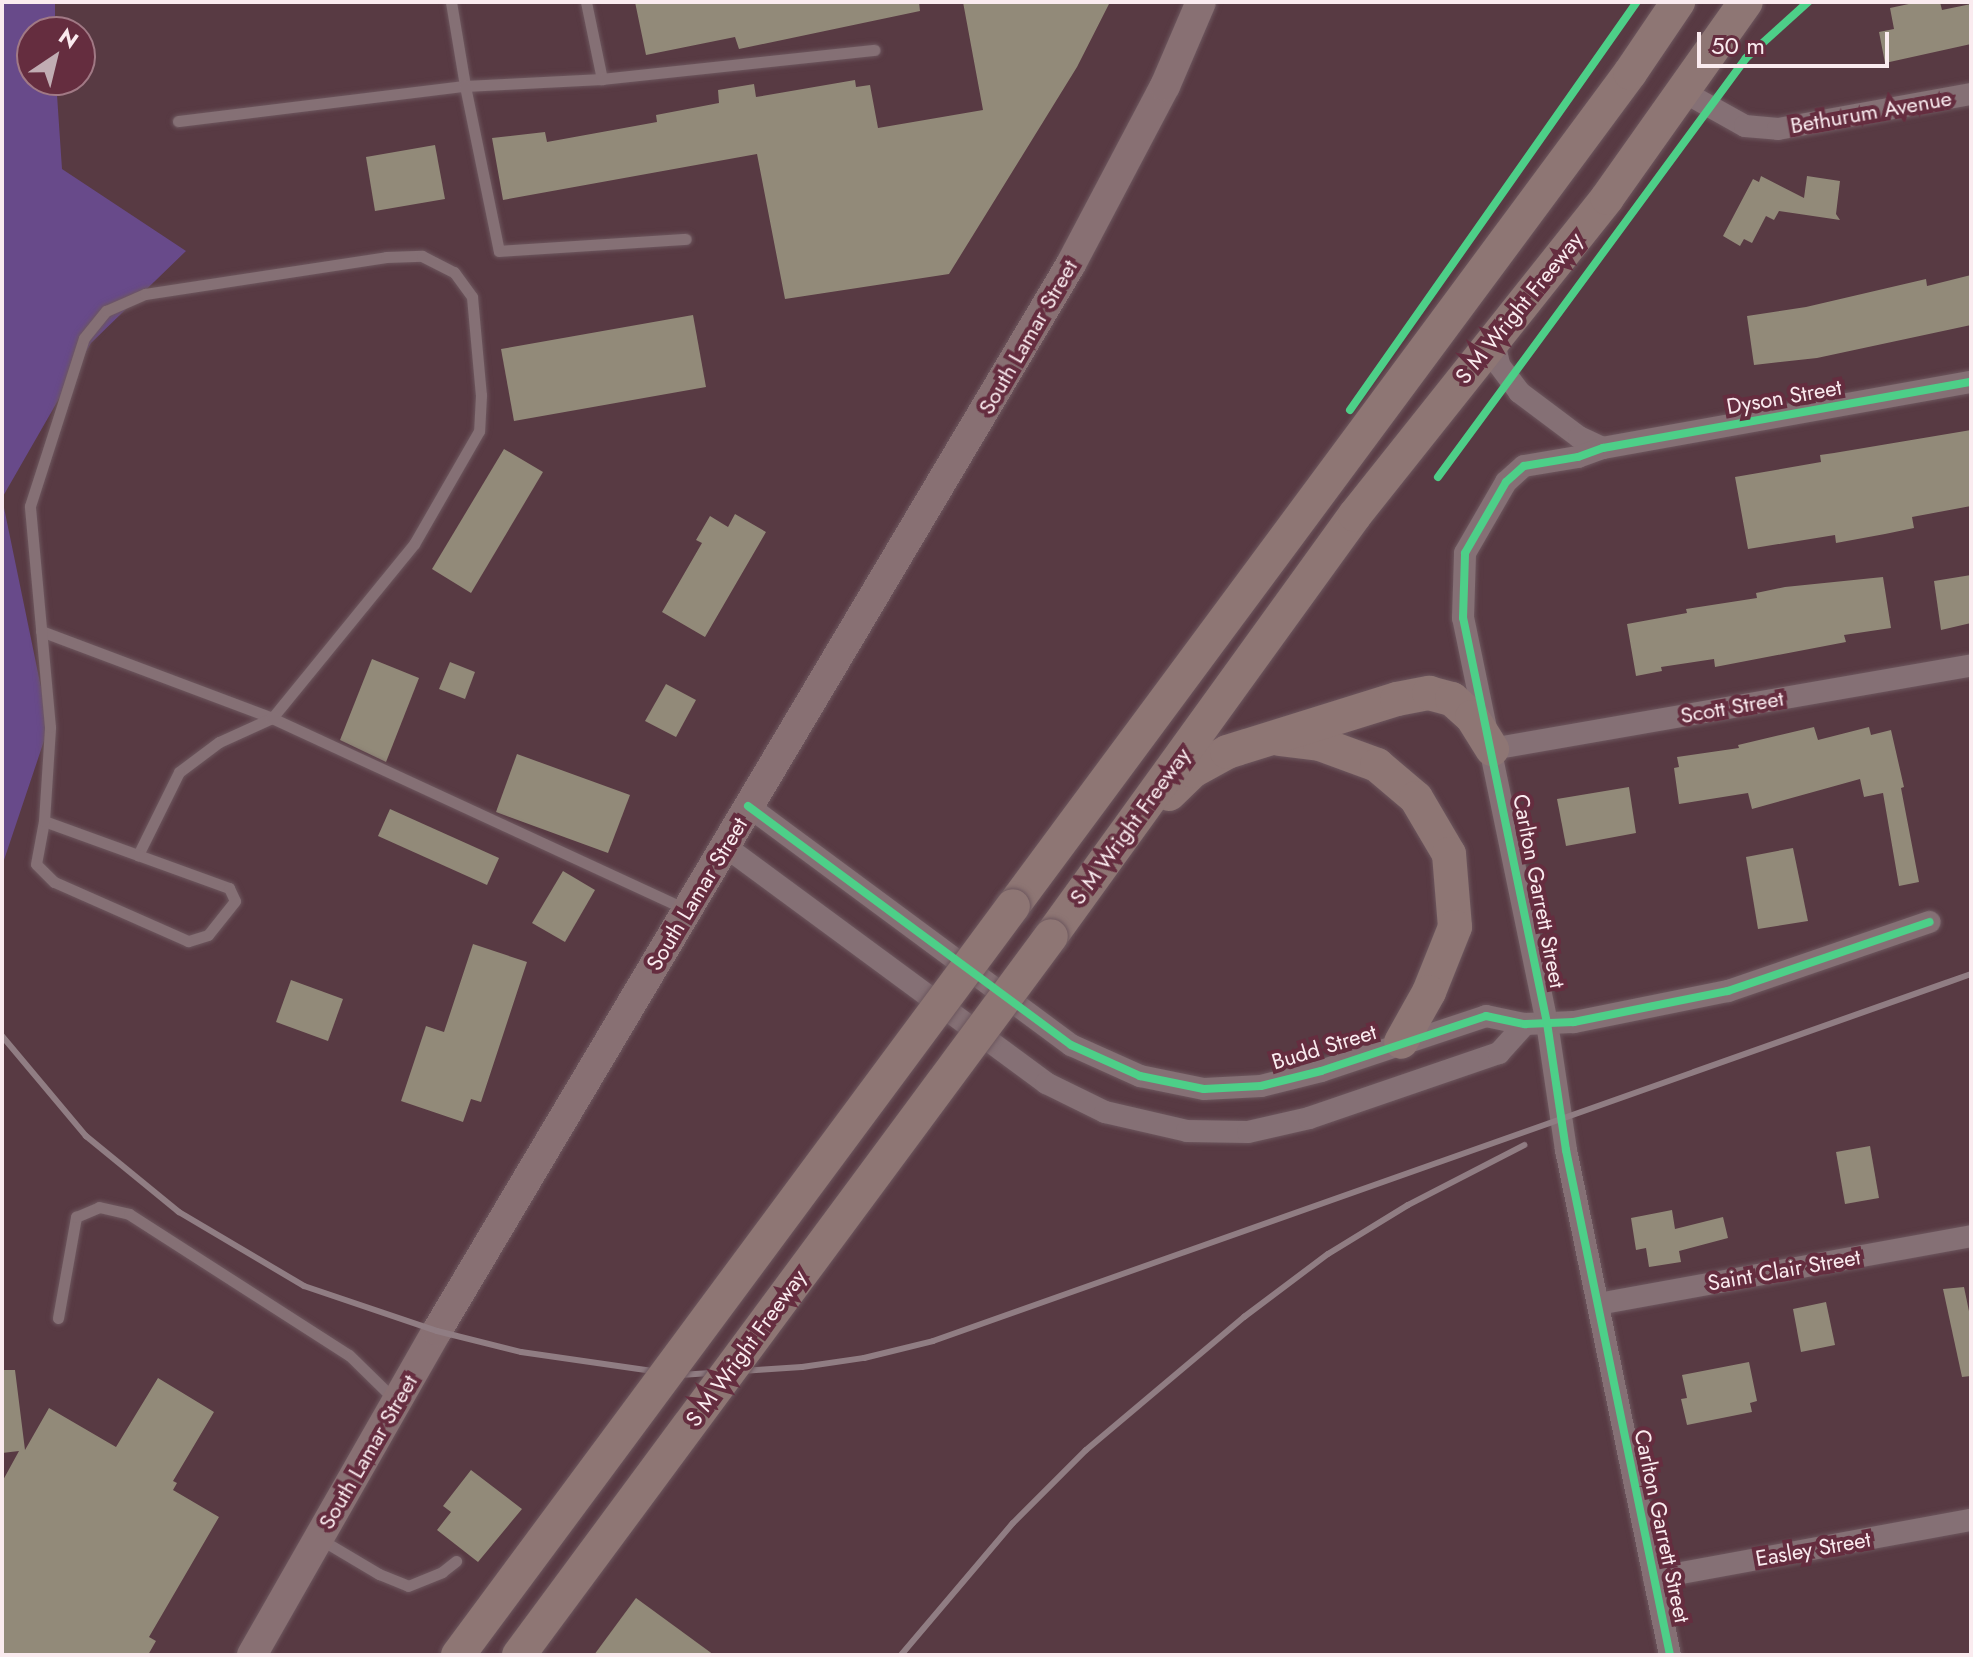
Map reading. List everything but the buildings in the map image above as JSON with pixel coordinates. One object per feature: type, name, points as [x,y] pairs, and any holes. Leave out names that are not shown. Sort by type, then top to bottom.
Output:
[{"type":"main road","name":"South Lamar Street","points":[[252,1655],[397,1402],[1071,264],[1165,86],[1201,2]]},
{"type":"main road","name":"S M Wright Freeway","points":[[458,1655],[1621,86],[1678,2]]},
{"type":"main road","name":"S M Wright Freeway","points":[[519,1655],[1051,936],[1355,515],[1607,198],[1746,2]]},
{"type":"main road","points":[[1051,936],[1174,788],[1193,771],[1227,752],[1429,693],[1452,699],[1472,717],[1492,749]]},
{"type":"main road","points":[[1267,738],[1320,744],[1377,765],[1416,798],[1449,854],[1455,927],[1429,992],[1401,1042]]},
{"type":"street","name":"Bethurum Avenue","points":[[1684,92],[1745,126],[1778,129],[1971,94]]},
{"type":"street","points":[[1493,338],[1499,365],[1519,392],[1579,437],[1603,448]]},
{"type":"street","name":"Dyson Street","points":[[1603,448],[1971,382]]},
{"type":"street","name":"Carlton Garrett Street","points":[[1603,448],[1578,457],[1536,462],[1515,472],[1475,531],[1465,553],[1461,586],[1463,618],[1492,749],[1536,1024],[1566,1150],[1670,1655]]},
{"type":"street","name":"Scott Street","points":[[1492,749],[1971,665]]},
{"type":"street","name":"Budd Street","points":[[748,806],[1071,1045],[1140,1076],[1204,1089],[1261,1086],[1321,1071],[1486,1016],[1536,1024],[1574,1022],[1728,991],[1930,922]]},
{"type":"street","points":[[726,847],[1046,1083],[1105,1112],[1187,1131],[1248,1132],[1309,1118],[1499,1053],[1536,1024]]},
{"type":"street","name":"Saint Clair Street","points":[[1598,1304],[1971,1236]]},
{"type":"street","name":"Easley Street","points":[[1654,1578],[1971,1520]]},
{"type":"lane","points":[[451,2],[499,251],[686,239]]},
{"type":"lane","points":[[586,2],[602,79]]},
{"type":"lane","points":[[178,121],[465,86],[602,79],[874,50]]},
{"type":"lane","points":[[44,821],[229,888],[235,901],[208,935],[188,941],[54,882],[36,864],[44,821],[50,727],[30,506],[84,338],[106,311],[145,294],[386,257],[422,256],[454,272],[472,297],[481,395],[479,431],[414,544],[272,718],[219,742],[179,772],[138,855]]},
{"type":"lane","points":[[41,631],[272,718],[687,910]]},
{"type":"lane","points":[[58,1318],[76,1217],[99,1207],[129,1214],[349,1355],[397,1402]]},
{"type":"lane","points":[[319,1539],[379,1574],[408,1586],[442,1572],[456,1561]]},
{"type":"shaded area","points":[[2,2],[55,2],[55,16],[16,16],[16,96],[57,96],[62,169],[186,251],[91,343],[2,498]]},
{"type":"shaded area","points":[[2,498],[49,726],[2,866]]},
{"type":"railway","points":[[2,1036],[86,1136],[179,1212],[304,1286],[437,1331],[521,1352],[680,1375],[802,1367],[864,1358],[933,1341],[1971,974]]},
{"type":"railway","points":[[901,1655],[1013,1523],[1086,1450],[1244,1317],[1328,1254],[1408,1205],[1524,1145]]},
{"type":"cycle path","points":[[1350,410],[1637,2]]},
{"type":"cycle path","points":[[1438,477],[1746,58],[1808,2]]},
{"type":"cycle path","points":[[1670,1655],[1566,1150],[1547,1023],[1463,618],[1465,553],[1506,482],[1524,466],[1578,457],[1603,448],[1971,382]]},
{"type":"cycle path","points":[[748,806],[1071,1045],[1140,1076],[1204,1089],[1261,1086],[1321,1071],[1486,1016],[1525,1024],[1574,1022],[1728,991],[1930,922]]}]
